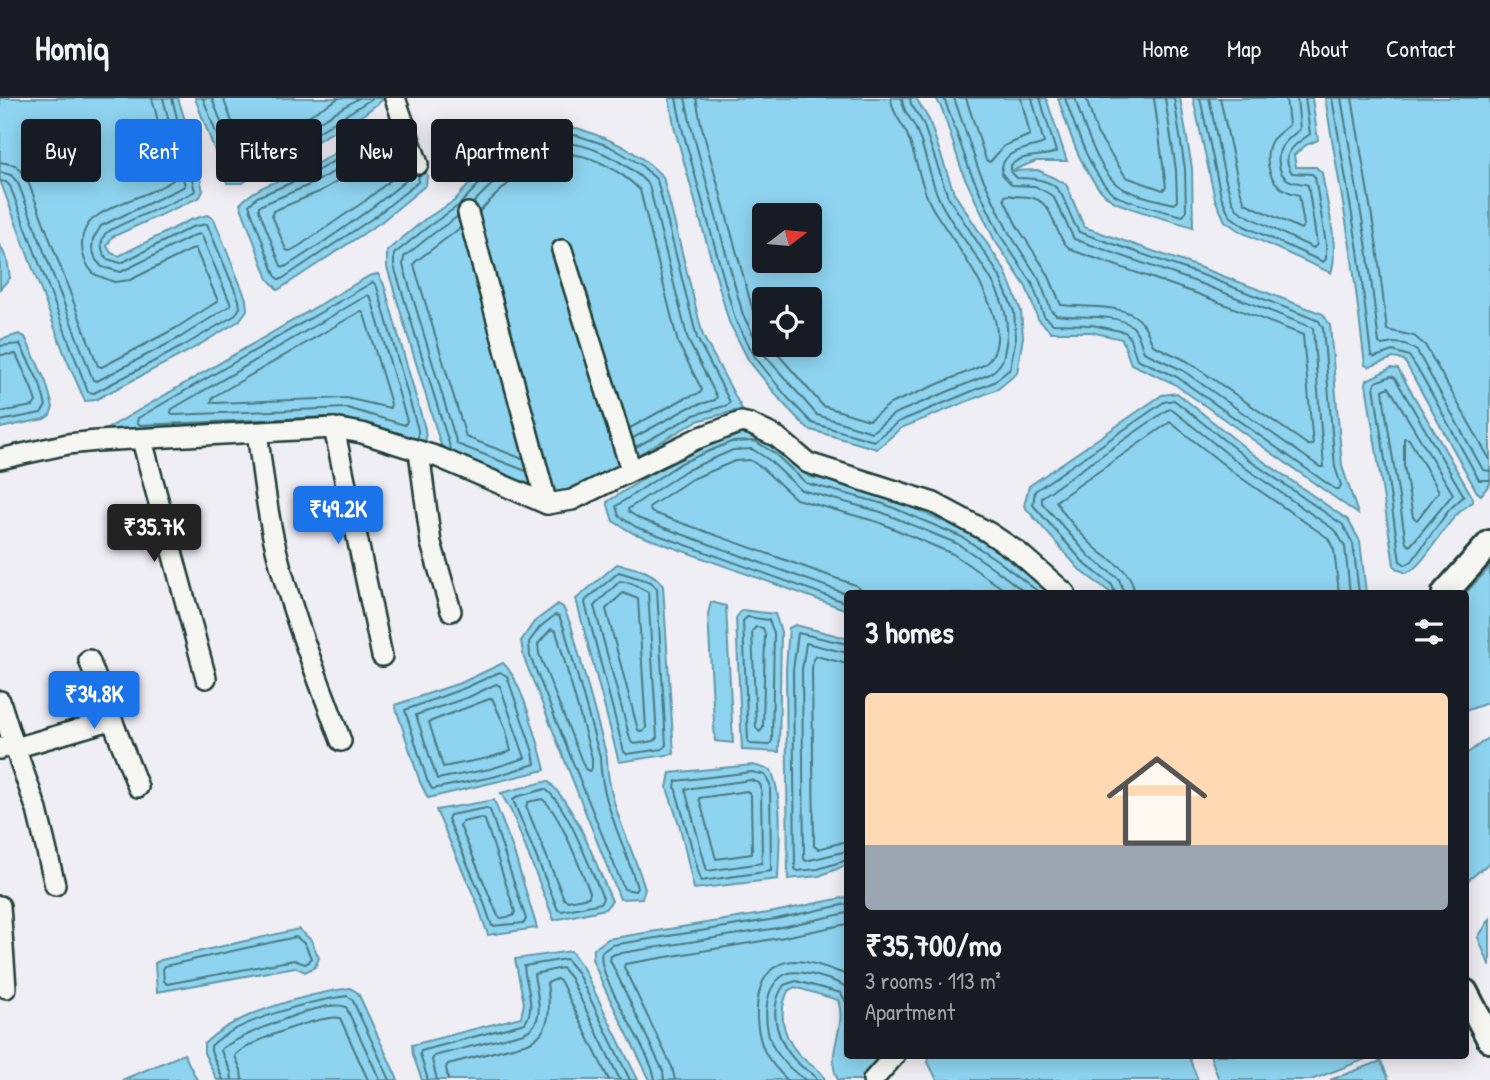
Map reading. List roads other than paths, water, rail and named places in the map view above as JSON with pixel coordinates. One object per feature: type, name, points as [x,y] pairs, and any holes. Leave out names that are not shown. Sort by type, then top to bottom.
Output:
[{"type":"main road","points":[[1448,590],[1490,543]]},
{"type":"main road","points":[[1469,1000],[1490,1040]]},
{"type":"street","points":[[395,98],[418,164]]},
{"type":"street","points":[[468,213],[547,504]]},
{"type":"street","points":[[562,250],[631,470]]},
{"type":"street","points":[[0,459],[68,444],[334,428],[362,433],[438,457],[547,504],[572,500],[696,439],[741,422],[777,437],[808,463],[933,503],[988,532],[1018,552],[1062,590]]},
{"type":"street","points":[[334,428],[382,656]]},
{"type":"street","points":[[257,433],[281,569],[341,741]]},
{"type":"street","points":[[142,440],[206,678]]},
{"type":"street","points":[[419,452],[431,543],[451,611]]},
{"type":"street","points":[[89,660],[138,787]]},
{"type":"street","points":[[0,701],[9,745],[37,810],[55,885]]},
{"type":"street","points":[[9,745],[111,720]]},
{"type":"street","points":[[0,906],[6,988]]},
{"type":"street","points":[[873,1080],[891,1059]]},
{"type":"water","points":[[0,98],[178,98],[185,119],[115,119],[115,182],[201,182],[203,191],[200,197],[112,237],[107,246],[111,253],[119,256],[190,220],[207,215],[214,219],[246,299],[247,310],[239,321],[189,351],[95,400],[85,401],[66,358],[0,180]]},
{"type":"water","points":[[195,98],[385,98],[355,119],[336,119],[336,130],[322,138],[322,119],[216,119],[216,154]]},
{"type":"water","points":[[669,98],[916,98],[929,120],[954,193],[1005,271],[1021,311],[1023,337],[1017,373],[998,389],[901,428],[877,449],[808,429],[749,361],[729,322],[675,130]]},
{"type":"water","points":[[936,98],[1046,98],[1067,161],[1036,161],[1011,171],[1038,170],[1066,184],[1084,227],[1323,314],[1330,325],[1342,466],[1358,514],[1173,383],[1131,364],[1122,339],[1091,332],[1051,332],[1038,319],[1026,287],[994,239],[963,174]]},
{"type":"water","points":[[1058,98],[1180,98],[1192,168],[1193,227],[1125,206],[1110,199],[1100,190],[1078,153]]},
{"type":"water","points":[[1193,98],[1312,98],[1318,140],[1306,145],[1294,155],[1296,167],[1316,167],[1322,173],[1333,237],[1331,273],[1241,232],[1225,221],[1215,199]]},
{"type":"water","points":[[1325,98],[1490,98],[1490,484],[1481,495],[1404,360],[1393,358],[1369,367],[1365,365],[1351,251]]},
{"type":"water","points":[[573,128],[623,147],[644,160],[663,177],[703,336],[742,409],[697,421],[606,473],[551,497],[443,452],[387,267],[387,251],[424,220],[454,201],[471,182],[573,182]]},
{"type":"water","points":[[417,149],[427,175],[426,185],[381,222],[278,290],[268,279],[240,204],[255,191],[275,182],[322,182],[322,160],[336,153],[336,182],[417,182]]},
{"type":"water","points":[[0,245],[7,260],[10,278],[0,289]]},
{"type":"water","points":[[378,274],[384,285],[425,429],[426,442],[422,447],[382,435],[100,433],[369,276]]},
{"type":"water","points":[[19,334],[25,337],[46,382],[53,407],[50,415],[44,419],[0,428],[0,340]]},
{"type":"water","points":[[1391,368],[1398,369],[1473,498],[1473,502],[1453,518],[1422,561],[1406,573],[1394,565],[1366,384],[1367,380]]},
{"type":"water","points":[[1177,393],[1253,454],[1348,520],[1360,541],[1366,590],[1107,590],[1080,570],[1024,506],[1029,486],[1162,395]]},
{"type":"water","points":[[757,433],[779,447],[809,477],[834,481],[887,497],[966,531],[1048,590],[844,590],[844,609],[633,533],[613,521],[607,502],[678,457],[730,435]]},
{"type":"water","points":[[617,564],[649,573],[663,586],[674,754],[619,762],[576,599]]},
{"type":"water","points":[[1490,567],[1490,702],[1469,710],[1469,590]]},
{"type":"water","points":[[711,602],[726,606],[733,743],[715,741],[708,614]]},
{"type":"water","points":[[558,604],[563,607],[571,625],[607,757],[611,791],[645,889],[642,898],[620,899],[524,658],[521,641],[534,622]]},
{"type":"water","points":[[742,610],[775,614],[781,632],[779,752],[742,750],[736,618]]},
{"type":"water","points":[[795,625],[844,637],[844,866],[819,876],[788,879],[786,669],[789,628]]},
{"type":"water","points":[[503,663],[523,697],[545,770],[428,798],[420,782],[395,705],[463,682]]},
{"type":"water","points":[[1490,738],[1490,862],[1469,880],[1469,752]]},
{"type":"water","points":[[753,765],[771,770],[778,795],[778,879],[694,889],[680,827],[667,788],[670,773]]},
{"type":"water","points":[[548,781],[578,822],[612,901],[605,909],[554,920],[512,813],[501,793]]},
{"type":"water","points":[[494,800],[513,849],[537,928],[488,935],[477,903],[436,810]]},
{"type":"water","points":[[844,898],[844,1059],[884,1059],[870,1080],[838,1080],[834,1070],[834,1050],[840,1020],[838,1000],[795,987],[788,991],[784,1000],[785,1029],[799,1054],[819,1071],[825,1080],[650,1080],[592,959],[594,949],[608,939]]},
{"type":"water","points":[[1490,919],[1490,967],[1478,937]]},
{"type":"water","points":[[299,929],[311,940],[319,958],[315,967],[305,972],[295,967],[157,992],[155,963],[161,960]]},
{"type":"water","points":[[571,951],[583,968],[638,1080],[422,1080],[412,1045],[521,1017],[524,1003],[515,959]]},
{"type":"water","points":[[350,988],[358,993],[398,1080],[217,1080],[204,1053],[204,1044],[217,1033],[252,1014],[272,1007]]},
{"type":"water","points":[[184,1054],[197,1080],[122,1080]]},
{"type":"water","points":[[928,1059],[1190,1059],[1198,1080],[937,1080]]},
{"type":"water","points":[[1211,1059],[1366,1059],[1311,1080],[1219,1080]]},
{"type":"water","points":[[1381,1061],[1389,1080],[1330,1080]]}]
